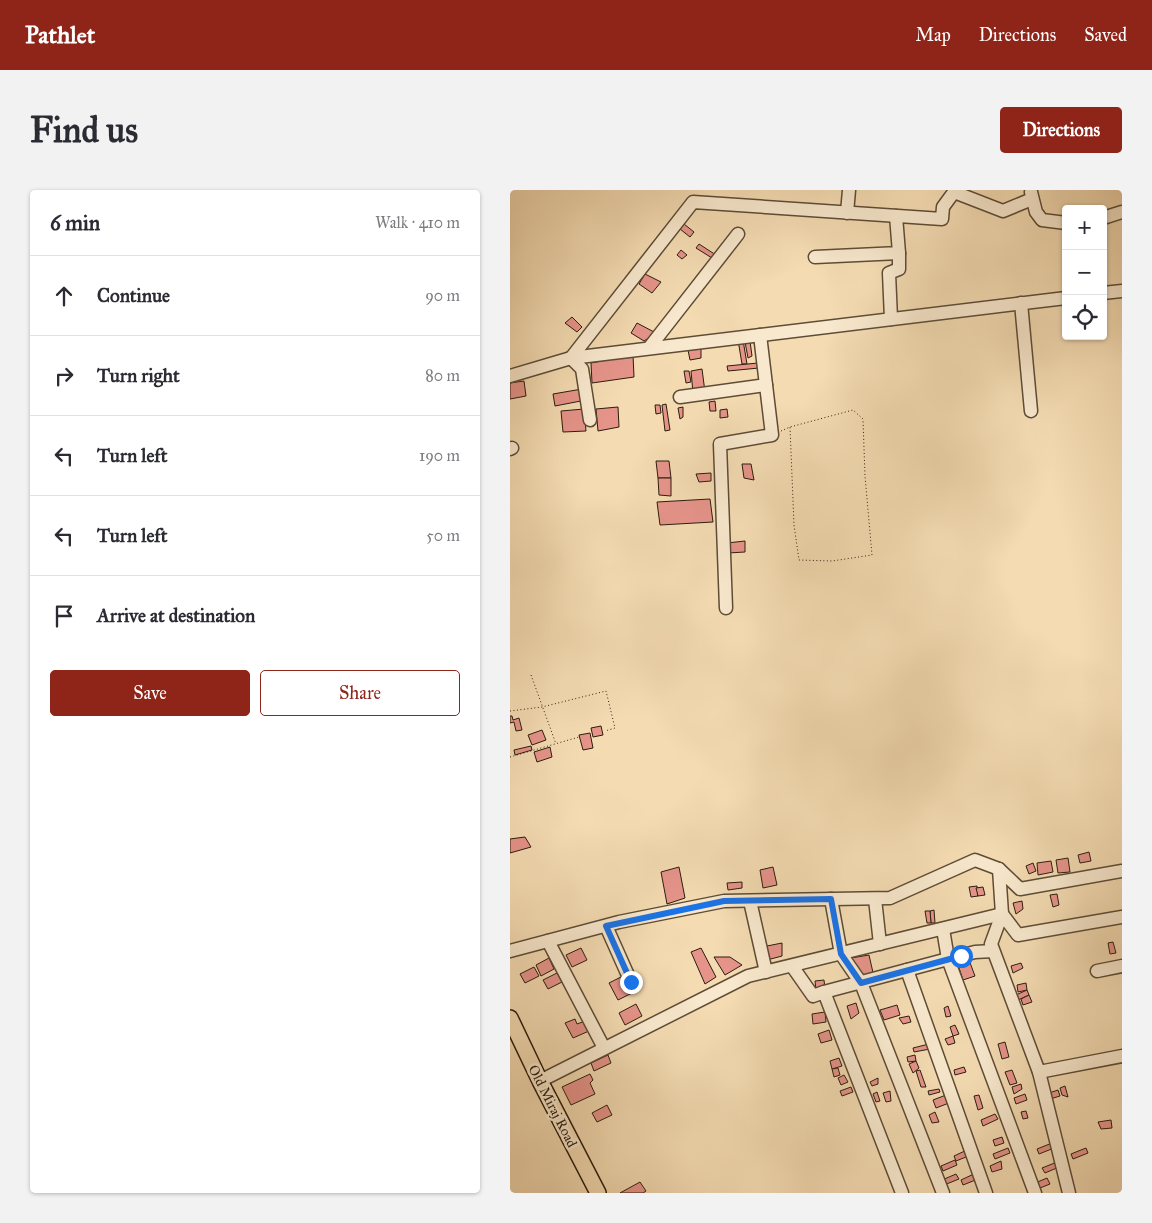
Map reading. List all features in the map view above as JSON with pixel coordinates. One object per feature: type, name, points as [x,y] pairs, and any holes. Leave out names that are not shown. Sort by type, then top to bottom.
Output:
[{"type":"main road","name":"Old Miraj Road","points":[[510,1018],[540,1081],[598,1193]]},
{"type":"street","points":[[847,213],[849,190]]},
{"type":"street","points":[[571,358],[692,202],[942,219],[943,207],[954,191],[1003,211],[1031,194],[1036,212],[1042,220],[1062,222]]},
{"type":"street","points":[[1107,217],[1122,212]]},
{"type":"street","points":[[890,319],[889,273],[899,269],[896,216]]},
{"type":"street","points":[[649,348],[738,234]]},
{"type":"street","points":[[815,257],[899,252]]},
{"type":"street","points":[[1107,293],[1122,291]]},
{"type":"street","points":[[510,376],[571,358],[1062,298]]},
{"type":"street","points":[[1021,303],[1032,411]]},
{"type":"street","points":[[726,608],[720,444],[772,435],[760,335]]},
{"type":"street","points":[[571,358],[582,369],[590,420]]},
{"type":"street","points":[[680,397],[766,385]]},
{"type":"street","points":[[510,951],[606,926],[724,901],[890,898],[975,860],[999,868],[1020,889],[1122,871]]},
{"type":"street","points":[[999,868],[1002,914],[991,944],[1039,1072],[1069,1193]]},
{"type":"street","points":[[831,899],[841,954],[861,983],[943,1193]]},
{"type":"street","points":[[875,899],[880,944]]},
{"type":"street","points":[[750,901],[766,972]]},
{"type":"street","points":[[1002,914],[1018,936],[1122,917]]},
{"type":"street","points":[[540,1081],[748,976],[1002,914]]},
{"type":"street","points":[[606,926],[631,982]]},
{"type":"street","points":[[943,929],[948,959],[1035,1193]]},
{"type":"street","points":[[548,942],[604,1048]]},
{"type":"street","points":[[792,966],[813,996],[975,952],[993,951]]},
{"type":"street","points":[[1097,971],[1122,966]]},
{"type":"street","points":[[908,970],[986,1193]]},
{"type":"street","points":[[824,992],[902,1193]]},
{"type":"street","points":[[1039,1072],[1122,1056]]},
{"type":"path","points":[[772,435],[790,427],[854,410],[863,419],[865,476],[872,555],[832,561],[799,560],[794,524],[790,427]]},
{"type":"path","points":[[531,676],[556,744]]},
{"type":"path","points":[[510,711],[542,706],[606,691],[615,728],[605,731]]},
{"type":"path","points":[[510,757],[579,737]]},
{"type":"building","points":[[684,224],[694,232],[690,237],[680,229]]},
{"type":"building","points":[[699,244],[716,255],[712,258],[696,248]]},
{"type":"building","points":[[681,250],[687,255],[682,259],[677,255]]},
{"type":"building","points":[[645,274],[661,282],[652,293],[639,284]]},
{"type":"building","points":[[572,317],[582,327],[577,332],[565,323]]},
{"type":"building","points":[[637,323],[656,333],[644,341],[631,333]]},
{"type":"building","points":[[738,340],[743,340],[747,364],[742,364]]},
{"type":"building","points":[[750,341],[752,356],[748,358],[745,342]]},
{"type":"building","points":[[701,348],[701,358],[690,360],[688,350]]},
{"type":"building","points":[[633,355],[634,377],[592,383],[591,363]]},
{"type":"building","points":[[758,363],[759,368],[728,371],[727,366]]},
{"type":"building","points":[[702,369],[705,392],[693,393],[691,371]]},
{"type":"building","points":[[684,371],[689,371],[691,382],[686,383]]},
{"type":"building","points":[[524,381],[526,396],[510,399],[510,383]]},
{"type":"building","points":[[582,389],[586,400],[555,406],[553,394]]},
{"type":"building","points":[[715,401],[716,411],[710,411],[709,402]]},
{"type":"building","points":[[666,404],[670,430],[665,431],[662,405]]},
{"type":"building","points":[[655,405],[660,405],[661,413],[656,414]]},
{"type":"building","points":[[618,407],[619,427],[598,431],[596,409]]},
{"type":"building","points":[[683,407],[683,417],[680,419],[678,408]]},
{"type":"building","points":[[584,409],[586,431],[563,432],[561,411]]},
{"type":"building","points":[[727,409],[728,417],[720,418],[720,410]]},
{"type":"building","points":[[656,461],[669,461],[671,478],[658,478]]},
{"type":"building","points":[[742,464],[751,464],[754,480],[744,478]]},
{"type":"building","points":[[711,473],[711,481],[699,482],[696,474]]},
{"type":"building","points":[[658,478],[671,478],[671,496],[659,495]]},
{"type":"building","points":[[710,499],[713,522],[660,525],[657,502]]},
{"type":"building","points":[[745,541],[745,552],[728,553],[727,543]]},
{"type":"building","points":[[510,716],[512,716],[513,720],[519,718],[522,730],[516,731],[514,722],[510,723]]},
{"type":"building","points":[[601,726],[603,735],[593,737],[591,728]]},
{"type":"building","points":[[542,730],[546,740],[532,745],[528,735]]},
{"type":"building","points":[[590,733],[593,748],[583,750],[579,735]]},
{"type":"building","points":[[531,746],[532,750],[515,755],[514,750]]},
{"type":"building","points":[[550,747],[552,757],[537,762],[534,752]]},
{"type":"building","points":[[525,837],[531,847],[510,853],[510,839]]},
{"type":"building","points":[[1089,852],[1091,861],[1080,863],[1078,855]]},
{"type":"building","points":[[1068,858],[1070,872],[1058,873],[1056,860]]},
{"type":"building","points":[[1051,861],[1053,872],[1038,875],[1037,863]]},
{"type":"building","points":[[1033,863],[1036,871],[1029,874],[1026,866]]},
{"type":"building","points":[[679,867],[685,898],[667,904],[661,872]]},
{"type":"building","points":[[773,867],[777,885],[763,888],[760,870]]},
{"type":"building","points":[[742,882],[742,888],[728,890],[727,883]]},
{"type":"building","points":[[977,886],[978,896],[971,897],[969,887]]},
{"type":"building","points":[[983,887],[985,895],[978,896],[976,888]]},
{"type":"building","points":[[1057,894],[1059,905],[1053,907],[1050,895]]},
{"type":"building","points":[[1022,901],[1023,909],[1016,914],[1013,903]]},
{"type":"building","points":[[934,910],[935,923],[931,923],[930,911]]},
{"type":"building","points":[[925,911],[930,911],[931,923],[927,923]]},
{"type":"building","points":[[1113,942],[1116,953],[1110,954],[1108,943]]},
{"type":"building","points":[[782,943],[782,956],[767,960],[767,946]]},
{"type":"building","points":[[581,948],[587,960],[572,967],[566,955]]},
{"type":"building","points":[[701,948],[716,977],[705,984],[691,952]]},
{"type":"building","points":[[869,955],[874,977],[856,981],[851,958]]},
{"type":"building","points":[[714,957],[730,957],[742,965],[725,975]]},
{"type":"building","points":[[549,958],[554,969],[541,976],[536,965]]},
{"type":"building","points":[[969,960],[975,976],[963,980],[959,968],[964,961]]},
{"type":"building","points":[[1021,963],[1023,968],[1013,973],[1011,966]]},
{"type":"building","points":[[534,967],[539,976],[525,983],[520,974]]},
{"type":"building","points":[[559,972],[564,981],[548,989],[543,980]]},
{"type":"building","points":[[623,976],[632,993],[618,1000],[609,983]]},
{"type":"building","points":[[824,980],[825,989],[816,990],[815,981]]},
{"type":"building","points":[[1026,983],[1027,990],[1018,992],[1017,985]]},
{"type":"building","points":[[1027,990],[1029,995],[1018,1000],[1016,995]]},
{"type":"building","points":[[1029,995],[1032,1002],[1023,1005],[1021,999]]},
{"type":"building","points":[[856,1003],[859,1013],[851,1019],[847,1006]]},
{"type":"building","points":[[636,1004],[642,1016],[625,1025],[619,1013]]},
{"type":"building","points":[[897,1005],[900,1015],[884,1020],[880,1010]]},
{"type":"building","points":[[948,1006],[951,1016],[946,1017],[944,1008]]},
{"type":"building","points":[[825,1012],[826,1022],[813,1024],[812,1014]]},
{"type":"building","points":[[909,1016],[911,1022],[903,1024],[899,1018]]},
{"type":"building","points":[[575,1019],[577,1024],[585,1021],[589,1031],[573,1038],[565,1023]]},
{"type":"building","points":[[955,1025],[959,1034],[953,1036],[950,1027]]},
{"type":"building","points":[[829,1030],[832,1040],[821,1043],[818,1034]]},
{"type":"building","points":[[953,1036],[955,1043],[948,1045],[945,1039]]},
{"type":"building","points":[[1005,1042],[1009,1057],[1002,1059],[998,1044]]},
{"type":"building","points":[[929,1044],[930,1049],[914,1052],[913,1048]]},
{"type":"building","points":[[608,1055],[611,1063],[594,1071],[591,1063]]},
{"type":"building","points":[[915,1055],[916,1061],[908,1062],[907,1057]]},
{"type":"building","points":[[839,1058],[842,1066],[832,1069],[830,1061]]},
{"type":"building","points":[[916,1061],[919,1068],[913,1073],[909,1064]]},
{"type":"building","points":[[964,1067],[966,1072],[955,1075],[954,1070]]},
{"type":"building","points":[[838,1068],[840,1075],[834,1077],[832,1069]]},
{"type":"building","points":[[920,1070],[926,1087],[921,1087],[916,1071]]},
{"type":"building","points":[[1012,1070],[1017,1083],[1010,1085],[1005,1072]]},
{"type":"building","points":[[590,1074],[593,1080],[590,1083],[595,1094],[571,1105],[562,1087]]},
{"type":"building","points":[[844,1075],[848,1082],[841,1085],[838,1078]]},
{"type":"building","points":[[878,1078],[878,1084],[872,1086],[870,1082]]},
{"type":"building","points":[[1021,1084],[1022,1089],[1014,1094],[1012,1087]]},
{"type":"building","points":[[1065,1086],[1068,1097],[1062,1095],[1060,1088]]},
{"type":"building","points":[[851,1087],[853,1092],[842,1096],[840,1091]]},
{"type":"building","points":[[939,1089],[940,1092],[929,1095],[928,1091]]},
{"type":"building","points":[[1058,1090],[1060,1096],[1050,1099],[1049,1093]]},
{"type":"building","points":[[890,1091],[891,1101],[886,1102],[883,1093]]},
{"type":"building","points":[[877,1092],[880,1101],[876,1102],[873,1094]]},
{"type":"building","points":[[1025,1094],[1027,1100],[1016,1104],[1014,1098]]},
{"type":"building","points":[[946,1095],[949,1103],[936,1108],[933,1100]]},
{"type":"building","points":[[979,1095],[983,1108],[978,1110],[974,1096]]},
{"type":"building","points":[[607,1105],[612,1115],[597,1122],[592,1113]]},
{"type":"building","points":[[1026,1111],[1028,1118],[1023,1119],[1021,1112]]},
{"type":"building","points":[[935,1112],[939,1122],[932,1123],[929,1115]]},
{"type":"building","points":[[995,1114],[998,1119],[983,1126],[981,1120]]},
{"type":"building","points":[[1111,1120],[1112,1128],[1101,1129],[1098,1122]]},
{"type":"building","points":[[1002,1137],[1004,1143],[995,1146],[993,1140]]},
{"type":"building","points":[[1052,1143],[1054,1148],[1039,1154],[1037,1149]]},
{"type":"building","points":[[1008,1148],[1010,1153],[995,1159],[993,1154]]},
{"type":"building","points":[[1086,1148],[1088,1153],[1073,1159],[1071,1154]]},
{"type":"building","points":[[969,1149],[971,1155],[956,1161],[954,1156]]},
{"type":"building","points":[[955,1160],[957,1165],[943,1171],[941,1166]]},
{"type":"building","points":[[1001,1161],[1002,1169],[992,1172],[990,1166]]},
{"type":"building","points":[[1057,1162],[1059,1167],[1045,1173],[1042,1168]]},
{"type":"building","points":[[976,1173],[978,1179],[963,1185],[961,1180]]},
{"type":"building","points":[[956,1174],[959,1179],[944,1185],[942,1180]]},
{"type":"building","points":[[1047,1178],[1050,1184],[1035,1190],[1033,1184]]},
{"type":"building","points":[[640,1182],[646,1191],[643,1193],[620,1193]]},
{"type":"route","points":[[631,982],[606,926],[724,901],[831,899],[841,954],[861,983],[961,956]]}]
